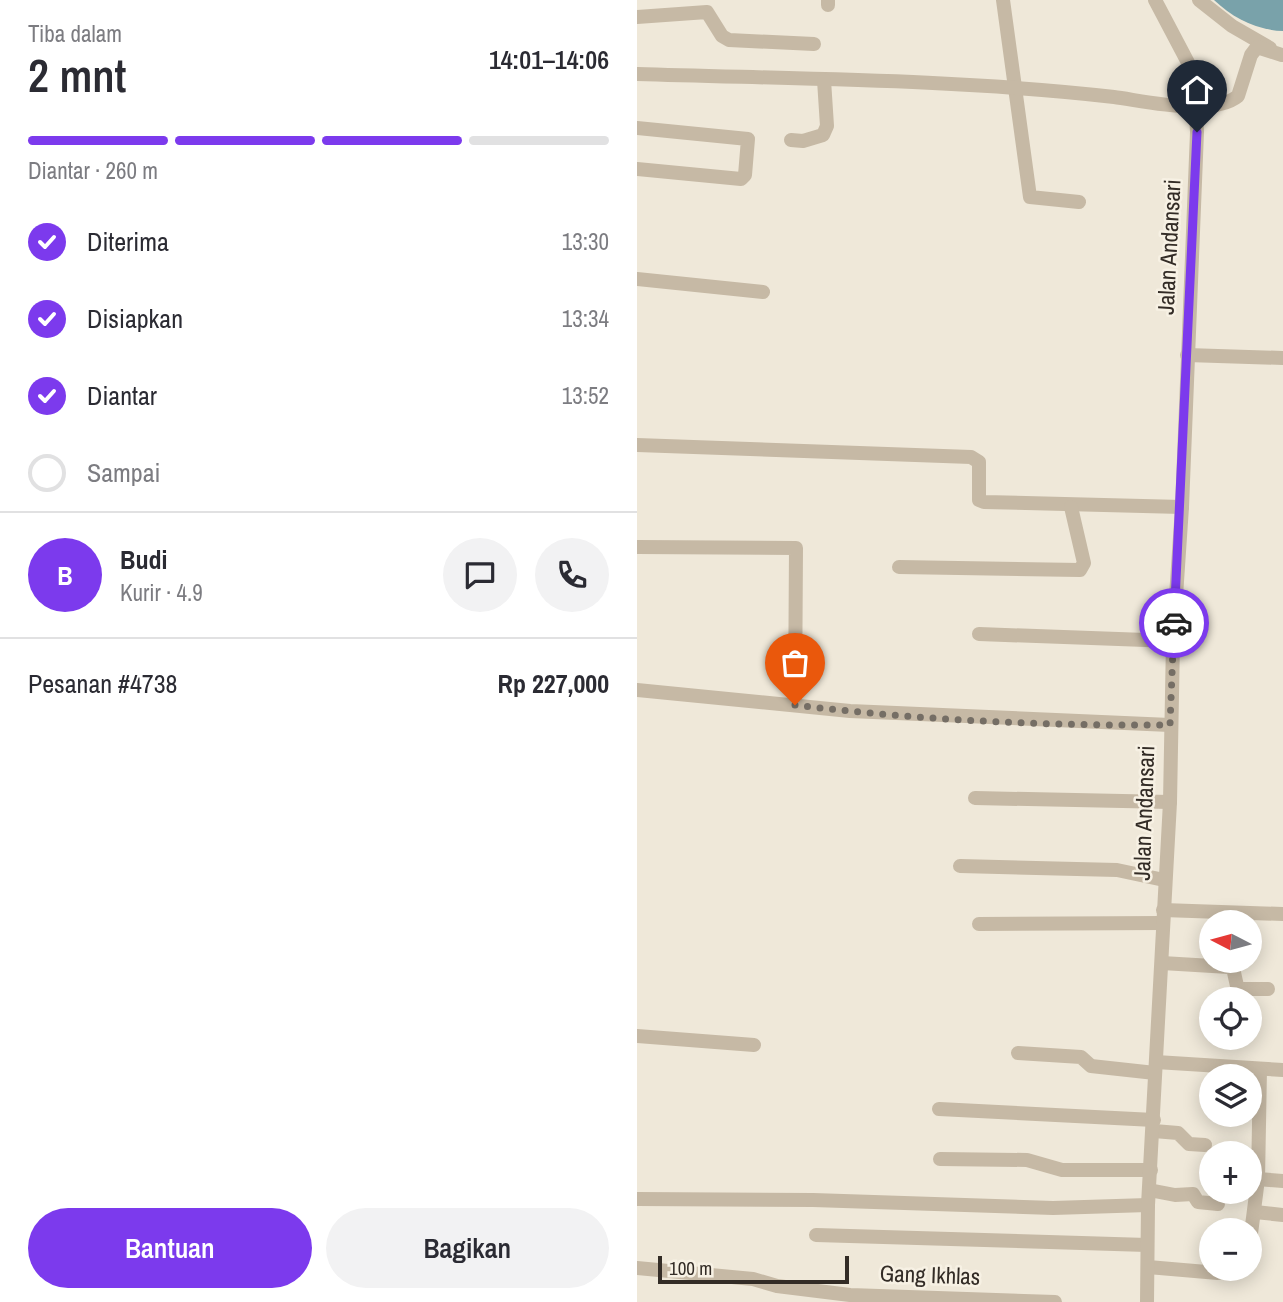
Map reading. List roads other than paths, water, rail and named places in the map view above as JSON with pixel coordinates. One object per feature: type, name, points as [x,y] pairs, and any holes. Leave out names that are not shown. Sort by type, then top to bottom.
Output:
[{"type":"street","points":[[1003,0],[1013,89],[1030,197],[1079,202]]},
{"type":"street","name":"Jalan Andansari","points":[[1147,1302],[1147,1245],[1170,802],[1173,640],[1182,508],[1197,107],[1194,74],[1155,0]]},
{"type":"street","points":[[1199,0],[1231,26],[1283,55]]},
{"type":"street","points":[[637,18],[707,12],[722,36],[729,40],[814,44]]},
{"type":"street","points":[[637,74],[1070,92],[1197,107],[1225,103],[1238,96],[1251,55],[1257,47],[1283,55]]},
{"type":"street","points":[[791,140],[803,141],[823,135],[827,126],[824,80]]},
{"type":"street","points":[[637,128],[748,139],[745,175],[741,179],[637,169]]},
{"type":"street","points":[[637,279],[763,292]]},
{"type":"street","points":[[1187,355],[1283,358]]},
{"type":"street","points":[[637,445],[977,458],[979,500],[1072,507],[1182,508]]},
{"type":"street","points":[[899,567],[1080,570],[1084,563],[1072,507]]},
{"type":"street","points":[[637,547],[796,548],[799,561],[795,705]]},
{"type":"street","points":[[979,634],[1173,640]]},
{"type":"street","points":[[637,690],[850,711],[1007,720],[1170,725]]},
{"type":"street","points":[[975,799],[1170,802]]},
{"type":"street","points":[[960,866],[1117,870],[1164,880]]},
{"type":"street","points":[[979,924],[1283,914]]},
{"type":"street","points":[[1162,963],[1229,967],[1233,968],[1237,986],[1241,989],[1268,989]]},
{"type":"street","points":[[637,1036],[754,1045]]},
{"type":"street","points":[[1019,1053],[1081,1057],[1091,1066],[1199,1068]]},
{"type":"street","points":[[1262,1069],[1283,1070]]},
{"type":"street","points":[[939,1109],[1154,1125],[1178,1133],[1189,1144],[1199,1144]]},
{"type":"street","points":[[940,1159],[1027,1160],[1062,1170],[1151,1170]]},
{"type":"street","points":[[1262,1179],[1283,1181]]},
{"type":"street","points":[[637,1199],[813,1200],[1053,1208],[1193,1194],[1199,1202]]},
{"type":"street","points":[[1254,1218],[1256,1204]]},
{"type":"street","points":[[1255,1212],[1283,1215]]},
{"type":"street","points":[[816,1235],[1147,1245]]},
{"type":"street","points":[[1148,1267],[1199,1271]]},
{"type":"street","name":"Gang Ikhlas","points":[[637,1268],[753,1279],[776,1286],[850,1295],[1055,1302]]},
{"type":"water","points":[[1214,0],[1283,0],[1283,31],[1245,22]]}]
